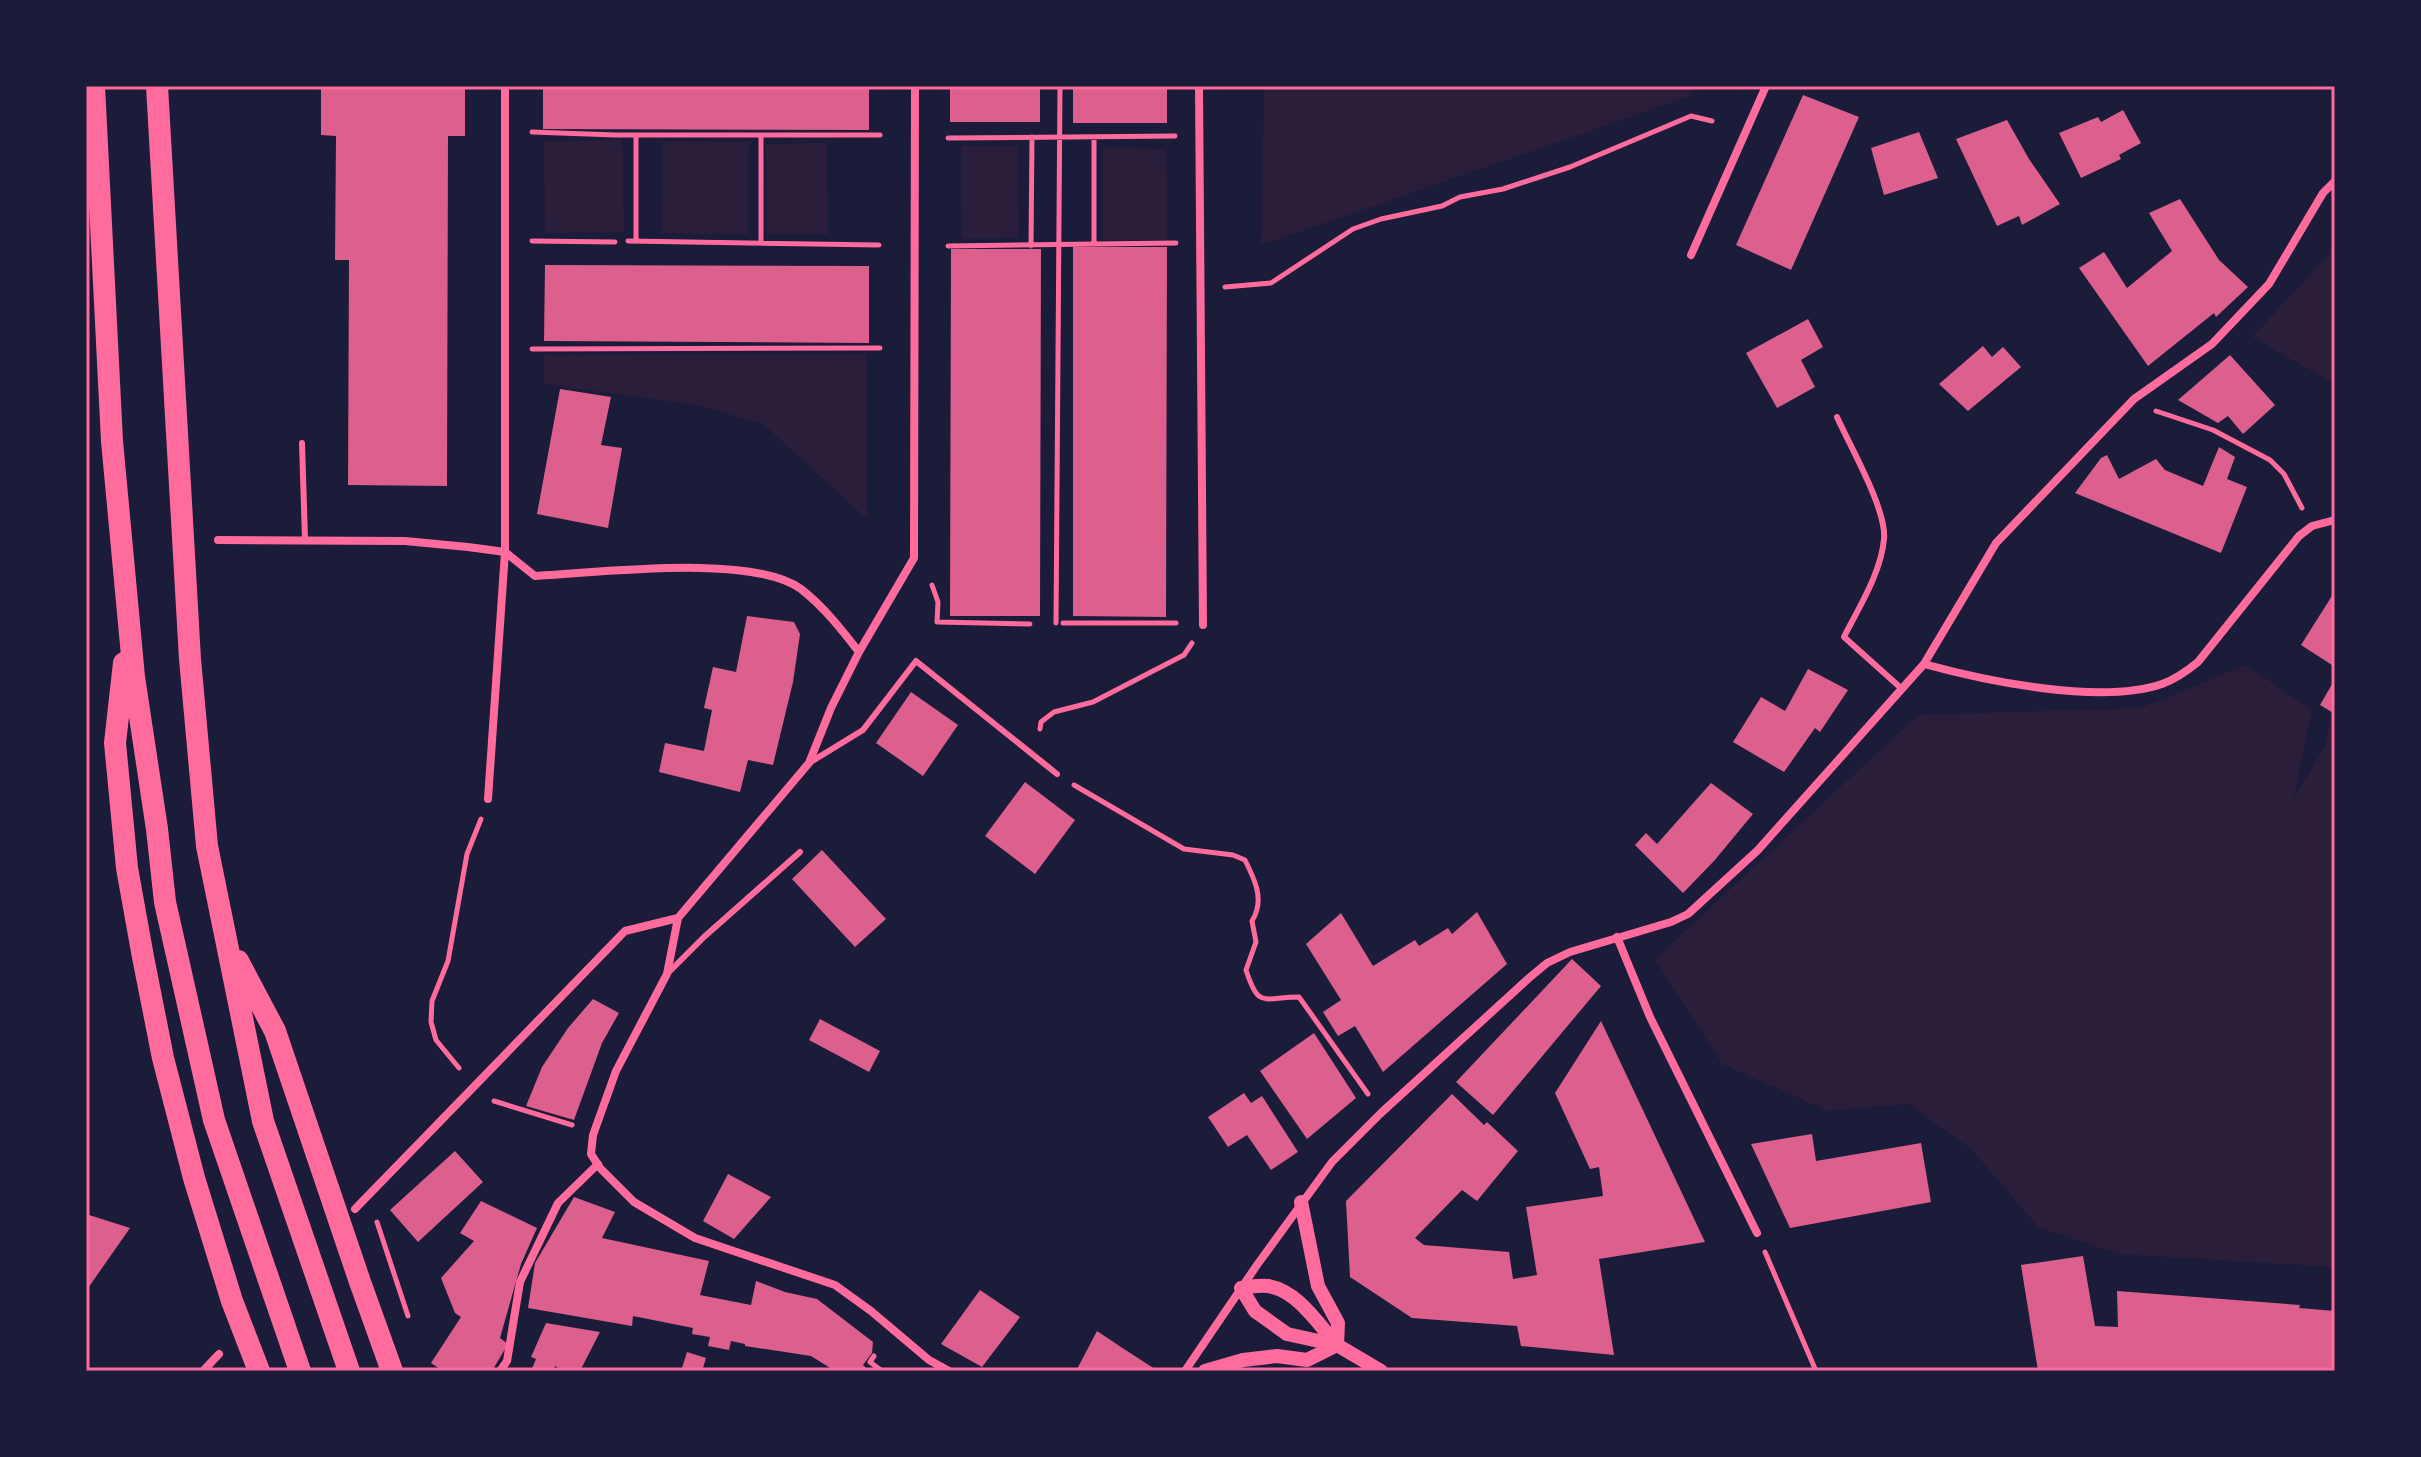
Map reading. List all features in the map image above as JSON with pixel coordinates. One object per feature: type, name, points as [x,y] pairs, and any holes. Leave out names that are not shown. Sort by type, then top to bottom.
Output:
[{"type":"highway","points":[[94,86],[112,441],[129,622],[165,902],[214,1120],[300,1371]]},
{"type":"highway","points":[[157,86],[190,659],[207,846],[263,1121],[349,1371]]},
{"type":"highway","points":[[129,622],[115,743],[127,868],[163,1058],[194,1178],[232,1301],[259,1371]]},
{"type":"highway","points":[[226,939],[275,1031],[392,1371]]},
{"type":"street","points":[[488,799],[505,552],[505,86]]},
{"type":"street","points":[[915,86],[914,558],[859,652],[831,708],[809,763],[678,918],[667,974],[616,1071],[593,1135],[591,1154],[634,1202],[695,1238],[835,1285],[929,1360],[949,1371]]},
{"type":"street","points":[[1199,86],[1203,625]]},
{"type":"street","points":[[1691,255],[1766,86]]},
{"type":"street","points":[[1185,1371],[1301,1202],[1332,1162],[1381,1113],[1547,963],[1570,952],[1671,922],[1688,914],[1721,886],[1785,821],[1924,664],[1996,543],[2134,399],[2212,344],[2269,284],[2323,193],[2335,181]]},
{"type":"street","points":[[1924,664],[1979,679],[2059,689],[2134,689],[2160,684],[2198,662],[2288,548],[2312,526],[2335,520]]},
{"type":"street","points":[[218,540],[405,541],[505,552],[535,576],[701,567],[763,573],[800,589],[841,629],[859,652]]},
{"type":"street","points":[[355,1209],[625,931],[678,918]]},
{"type":"street","points":[[1617,937],[1650,1017],[1757,1233]]},
{"type":"street","points":[[500,1371],[507,1361],[520,1282],[558,1203],[598,1164]]},
{"type":"street","points":[[1301,1202],[1318,1286],[1338,1323],[1337,1345]]},
{"type":"street","points":[[1241,1288],[1268,1286],[1297,1300],[1337,1345],[1381,1371]]},
{"type":"street","points":[[1241,1288],[1255,1311],[1287,1334],[1337,1345]]},
{"type":"street","points":[[1205,1371],[1243,1360],[1277,1356],[1307,1360],[1337,1345]]},
{"type":"street","points":[[203,1371],[219,1354]]},
{"type":"lane","points":[[1837,417],[1877,503],[1884,538],[1872,579],[1844,637],[1902,689]]},
{"type":"lane","points":[[302,443],[305,539]]},
{"type":"lane","points":[[809,763],[863,730],[916,661],[1057,774]]},
{"type":"lane","points":[[667,974],[800,852]]},
{"type":"path","points":[[1060,86],[1060,623],[1176,623]]},
{"type":"path","points":[[1200,290],[1271,283],[1353,229],[1381,219],[1442,206],[1460,197],[1503,189],[1570,167],[1691,116],[1712,121]]},
{"type":"path","points":[[532,132],[880,135]]},
{"type":"path","points":[[636,135],[636,241]]},
{"type":"path","points":[[761,135],[761,243]]},
{"type":"path","points":[[948,138],[1177,136]]},
{"type":"path","points":[[1031,246],[1032,137]]},
{"type":"path","points":[[1094,137],[1094,245]]},
{"type":"path","points":[[532,241],[615,242]]},
{"type":"path","points":[[628,241],[879,245]]},
{"type":"path","points":[[948,246],[1177,243]]},
{"type":"path","points":[[532,349],[880,348]]},
{"type":"path","points":[[2161,414],[2213,430],[2270,460],[2284,474],[2312,526]]},
{"type":"path","points":[[932,585],[938,602],[937,622],[1030,624]]},
{"type":"path","points":[[1203,625],[1184,655],[1093,702],[1054,712],[1041,722],[1038,741],[1057,774],[1101,803],[1184,849],[1233,855],[1245,860],[1260,898],[1258,913],[1252,921],[1256,942],[1246,970],[1255,995],[1261,999],[1299,997],[1381,1113]]},
{"type":"path","points":[[447,1057],[436,1040],[431,1022],[432,1001],[448,961],[467,854],[488,799]]},
{"type":"path","points":[[489,1100],[572,1125]]},
{"type":"path","points":[[1757,1233],[1816,1371]]},
{"type":"path","points":[[874,1356],[870,1362],[882,1371]]},
{"type":"shaded area","points":[[1264,86],[1698,86],[1688,97],[1261,245]]},
{"type":"shaded area","points":[[622,140],[624,232],[545,233],[544,141]]},
{"type":"shaded area","points":[[663,141],[749,142],[748,234],[662,233]]},
{"type":"shaded area","points":[[827,143],[828,234],[767,234],[766,144]]},
{"type":"shaded area","points":[[961,146],[1018,146],[1019,238],[962,239]]},
{"type":"shaded area","points":[[1103,148],[1166,149],[1167,240],[1103,240]]},
{"type":"shaded area","points":[[2335,248],[2335,384],[2252,337]]},
{"type":"shaded area","points":[[867,354],[867,519],[763,424],[697,405],[544,384],[544,355]]},
{"type":"shaded area","points":[[2246,665],[2312,710],[2293,800],[2326,744],[2330,716],[2335,719],[2335,1267],[2118,1254],[2038,1227],[1971,1149],[1909,1104],[1828,1111],[1722,1064],[1655,959],[1918,715],[2141,708]]},
{"type":"building","points":[[321,86],[465,86],[465,136],[448,136],[447,486],[348,485],[349,260],[335,260],[336,136],[321,135]]},
{"type":"building","points":[[543,86],[869,86],[869,130],[543,129]]},
{"type":"building","points":[[950,86],[1040,86],[1040,122],[950,122]]},
{"type":"building","points":[[1073,86],[1167,86],[1167,123],[1073,123]]},
{"type":"building","points":[[1803,95],[1859,117],[1791,270],[1736,245]]},
{"type":"building","points":[[2123,110],[2141,143],[2119,155],[2121,159],[2081,178],[2059,133],[2098,117],[2101,122]]},
{"type":"building","points":[[2007,120],[2060,204],[2022,225],[2019,216],[1997,226],[1956,139]]},
{"type":"building","points":[[1919,132],[1938,178],[1884,195],[1871,148]]},
{"type":"building","points":[[2180,199],[2219,260],[2248,287],[2216,317],[2214,313],[2148,366],[2079,268],[2104,252],[2127,288],[2172,251],[2149,213]]},
{"type":"building","points":[[1073,247],[1167,247],[1166,617],[1073,616]]},
{"type":"building","points":[[951,249],[1041,249],[1040,616],[950,616]]},
{"type":"building","points":[[545,265],[869,266],[869,343],[544,341]]},
{"type":"building","points":[[1808,319],[1823,347],[1801,360],[1815,387],[1777,408],[1746,353]]},
{"type":"building","points":[[1983,346],[1992,357],[2003,347],[2021,367],[1968,411],[1939,384]]},
{"type":"building","points":[[2230,355],[2275,405],[2243,434],[2228,416],[2218,423],[2178,400]]},
{"type":"building","points":[[560,389],[611,397],[601,445],[622,448],[608,528],[537,514]]},
{"type":"building","points":[[2219,447],[2235,457],[2227,479],[2247,487],[2221,553],[2075,493],[2101,458],[2107,455],[2119,479],[2156,459],[2165,470],[2203,486]]},
{"type":"building","points":[[2335,591],[2335,667],[2301,645]]},
{"type":"building","points":[[747,616],[794,622],[800,634],[793,682],[773,765],[748,760],[740,792],[659,772],[665,743],[704,751],[712,710],[704,708],[713,667],[736,672]]},
{"type":"building","points":[[1808,669],[1848,690],[1820,732],[1815,728],[1784,772],[1733,742],[1761,697],[1785,711]]},
{"type":"building","points":[[2335,679],[2335,714],[2320,705]]},
{"type":"building","points":[[911,692],[958,725],[923,776],[876,743]]},
{"type":"building","points":[[1025,782],[1075,820],[1035,874],[985,836]]},
{"type":"building","points":[[1711,783],[1753,814],[1683,893],[1635,845],[1646,833],[1657,844]]},
{"type":"building","points":[[822,850],[886,919],[855,947],[792,879]]},
{"type":"building","points":[[1477,912],[1507,964],[1383,1072],[1355,1026],[1338,1036],[1323,1012],[1341,1000],[1306,944],[1341,913],[1373,966],[1415,940],[1419,946],[1448,928],[1452,934]]},
{"type":"building","points":[[1572,959],[1601,986],[1493,1115],[1456,1082]]},
{"type":"building","points":[[593,999],[619,1013],[602,1043],[574,1120],[526,1106],[542,1067],[568,1028]]},
{"type":"building","points":[[820,1019],[880,1051],[869,1072],[809,1040]]},
{"type":"building","points":[[1601,1021],[1705,1242],[1599,1259],[1614,1355],[1521,1346],[1517,1326],[1412,1318],[1350,1277],[1346,1201],[1452,1094],[1484,1125],[1487,1122],[1518,1151],[1477,1201],[1462,1190],[1415,1238],[1424,1245],[1509,1252],[1513,1279],[1537,1275],[1526,1207],[1603,1196],[1599,1167],[1590,1169],[1555,1093]]},
{"type":"building","points":[[1314,1033],[1356,1098],[1307,1139],[1260,1071]]},
{"type":"building","points":[[1244,1093],[1251,1103],[1262,1096],[1298,1152],[1271,1170],[1247,1135],[1228,1147],[1208,1117]]},
{"type":"building","points":[[1812,1134],[1816,1161],[1921,1143],[1931,1202],[1790,1228],[1751,1144]]},
{"type":"building","points":[[455,1151],[483,1182],[418,1242],[390,1210]]},
{"type":"building","points":[[728,1174],[771,1197],[734,1239],[703,1221]]},
{"type":"building","points":[[574,1197],[615,1212],[602,1238],[709,1261],[700,1295],[751,1305],[756,1281],[817,1299],[873,1342],[872,1353],[863,1365],[869,1371],[835,1371],[811,1356],[731,1341],[729,1350],[708,1346],[710,1337],[692,1334],[693,1328],[633,1316],[632,1326],[528,1308],[535,1263]]},
{"type":"building","points":[[481,1201],[537,1228],[521,1264],[500,1338],[508,1344],[492,1371],[443,1371],[431,1363],[461,1317],[455,1313],[441,1278],[474,1241],[460,1233]]},
{"type":"building","points":[[86,1214],[130,1228],[86,1291]]},
{"type":"building","points":[[2083,1256],[2095,1326],[2118,1327],[2117,1291],[2300,1305],[2299,1308],[2335,1311],[2335,1371],[2038,1371],[2021,1265]]},
{"type":"building","points":[[980,1290],[1020,1317],[982,1367],[941,1344]]},
{"type":"building","points":[[546,1323],[600,1332],[580,1371],[564,1371],[555,1366],[553,1371],[531,1371],[536,1359],[531,1357]]},
{"type":"building","points":[[1097,1331],[1124,1349],[1158,1371],[1076,1371]]},
{"type":"building","points":[[687,1352],[706,1358],[702,1371],[681,1371]]}]
